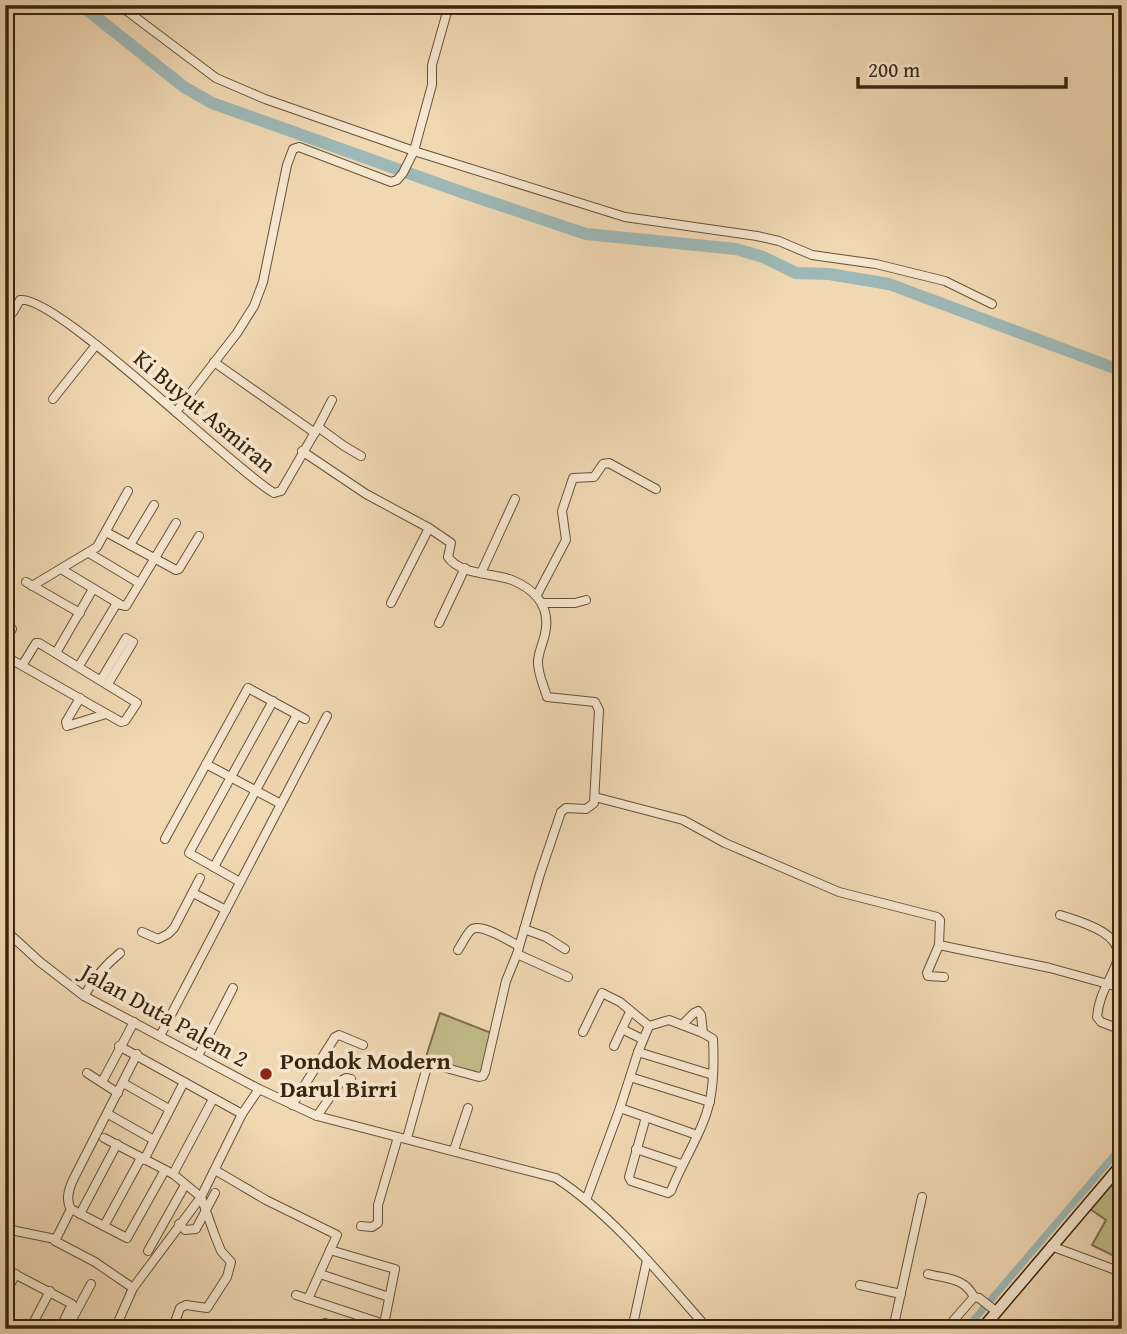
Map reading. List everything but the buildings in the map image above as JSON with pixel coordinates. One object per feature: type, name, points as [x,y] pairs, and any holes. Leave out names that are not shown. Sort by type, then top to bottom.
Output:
[{"type":"street","points":[[119,5],[227,84],[412,154],[625,217],[758,236],[811,255],[911,271],[945,281],[992,304]]},
{"type":"street","points":[[176,411],[237,332],[259,295],[287,165],[293,149],[299,147],[391,182],[404,173],[432,85],[432,65],[449,5]]},
{"type":"street","name":"Ki Buyut Asmiran","points":[[5,318],[13,312],[20,300],[40,305],[96,345],[176,411],[241,470],[274,493],[281,491],[332,400]]},
{"type":"street","points":[[52,399],[96,345]]},
{"type":"street","points":[[214,362],[361,456]]},
{"type":"street","points":[[303,451],[366,494],[451,543],[448,555],[450,561],[465,569],[510,579],[533,590],[540,599],[546,628],[538,661],[547,697],[582,699],[598,705],[595,797],[590,807],[566,808],[561,812],[506,981],[483,1076],[474,1076],[429,1063],[381,1195],[378,1223],[372,1227],[361,1226]]},
{"type":"street","points":[[540,599],[566,540],[562,511],[573,478],[594,477],[603,464],[609,463],[656,489]]},
{"type":"street","points":[[80,613],[29,584],[61,569],[97,547],[128,491]]},
{"type":"street","points":[[481,573],[515,499]]},
{"type":"street","points":[[130,545],[154,505]]},
{"type":"street","points":[[61,569],[117,603],[127,605],[176,523]]},
{"type":"street","points":[[391,603],[429,528]]},
{"type":"street","points":[[106,533],[178,570],[199,536]]},
{"type":"street","points":[[89,553],[139,583]]},
{"type":"street","points":[[439,622],[465,569]]},
{"type":"street","points":[[56,653],[93,589]]},
{"type":"street","points":[[540,599],[575,603],[586,600]]},
{"type":"street","points":[[79,666],[117,603]]},
{"type":"street","points":[[5,642],[12,629]]},
{"type":"street","points":[[126,638],[133,642],[105,682],[126,638]]},
{"type":"street","points":[[5,656],[123,722],[137,702],[38,643],[23,664]]},
{"type":"street","points":[[165,839],[248,688],[301,717],[256,790],[214,867]]},
{"type":"street","points":[[79,698],[66,722],[67,726],[106,714]]},
{"type":"street","points":[[240,882],[189,853],[273,701]]},
{"type":"street","points":[[160,1036],[327,716]]},
{"type":"street","points":[[206,764],[281,804]]},
{"type":"street","points":[[595,797],[683,820],[725,843],[839,892],[937,917],[940,920],[939,944],[927,973],[928,976],[944,977]]},
{"type":"street","points":[[142,932],[158,939],[168,934],[200,878]]},
{"type":"street","points":[[193,893],[226,910]]},
{"type":"street","points":[[1060,915],[1097,928],[1107,934],[1116,946],[1118,960],[1106,983],[1097,1017],[1101,1022],[1122,1030]]},
{"type":"street","points":[[458,950],[472,929],[486,930],[568,977]]},
{"type":"street","points":[[524,929],[546,937],[565,949]]},
{"type":"street","name":"Jalan Duta Palem 2","points":[[5,930],[40,962],[84,996],[292,1105],[317,1116],[556,1178],[586,1200],[647,1261],[708,1329]]},
{"type":"street","points":[[939,944],[1009,958],[1122,988]]},
{"type":"street","points":[[84,996],[93,979],[120,953]]},
{"type":"street","points":[[198,1056],[233,988]]},
{"type":"street","points":[[583,1032],[602,993],[620,1002],[649,1026]]},
{"type":"street","points":[[682,1025],[698,1011],[703,1033]]},
{"type":"street","points":[[614,1046],[629,1012]]},
{"type":"street","points":[[586,1200],[642,1039],[649,1026],[669,1020],[703,1033],[713,1040],[710,1102],[671,1191],[663,1194],[630,1180],[629,1174],[646,1117]]},
{"type":"street","points":[[102,1082],[134,1022]]},
{"type":"street","points":[[622,1029],[642,1039]]},
{"type":"street","points":[[292,1105],[337,1036],[363,1045]]},
{"type":"street","points":[[120,1046],[243,1115]]},
{"type":"street","points":[[638,1052],[713,1075]]},
{"type":"street","points":[[136,1054],[70,1186],[68,1201],[71,1209],[128,1237],[214,1100]]},
{"type":"street","points":[[87,1073],[118,1093]]},
{"type":"street","points":[[630,1077],[710,1102]]},
{"type":"street","points":[[317,1116],[342,1080],[351,1080]]},
{"type":"street","points":[[123,1083],[169,1110]]},
{"type":"street","points":[[104,1226],[184,1083]]},
{"type":"street","points":[[115,1329],[134,1288],[201,1197],[259,1089]]},
{"type":"street","points":[[454,1150],[468,1108]]},
{"type":"street","points":[[620,1108],[697,1135]]},
{"type":"street","points":[[108,1114],[154,1140]]},
{"type":"street","points":[[104,1139],[169,1172],[201,1197],[221,1251],[231,1262],[231,1267],[207,1308],[186,1305],[180,1308],[176,1320],[181,1329]]},
{"type":"street","points":[[80,1214],[117,1144]]},
{"type":"street","points":[[636,1149],[681,1164]]},
{"type":"street","points":[[982,1329],[995,1310],[1122,1164]]},
{"type":"street","points":[[215,1170],[266,1200],[337,1235],[309,1299]]},
{"type":"street","points":[[148,1251],[185,1185]]},
{"type":"street","points":[[179,1224],[185,1230],[194,1230],[215,1193]]},
{"type":"street","points":[[893,1329],[922,1197]]},
{"type":"street","points":[[55,1239],[71,1209]]},
{"type":"street","points":[[5,1226],[55,1239],[56,1243],[94,1262],[134,1288]]},
{"type":"street","points":[[1051,1246],[1112,1269],[1122,1264]]},
{"type":"street","points":[[296,1295],[384,1324],[395,1269],[330,1250]]},
{"type":"street","points":[[632,1329],[647,1261]]},
{"type":"street","points":[[5,1269],[72,1304],[60,1329]]},
{"type":"street","points":[[5,1293],[16,1273]]},
{"type":"street","points":[[320,1274],[389,1297]]},
{"type":"street","points":[[928,1274],[957,1280],[995,1310]]},
{"type":"street","points":[[67,1329],[91,1284]]},
{"type":"street","points":[[860,1285],[901,1294]]},
{"type":"street","points":[[30,1329],[50,1291]]},
{"type":"street","points":[[946,1329],[977,1297]]},
{"type":"street","points":[[325,1323],[343,1329]]},
{"type":"shaded area","points":[[440,1013],[494,1034],[478,1080],[424,1063]]},
{"type":"shaded area","points":[[1122,1172],[1122,1260],[1092,1245],[1106,1220],[1090,1209]]},
{"type":"waterway","points":[[81,5],[184,87],[212,103],[467,194],[586,234],[736,249],[763,257],[796,273],[829,274],[889,284],[1122,371]]},
{"type":"waterway","points":[[966,1329],[1122,1146]]},
{"type":"place","name":"Pondok Modern Darul Birri","points":[[266,1074]]}]
